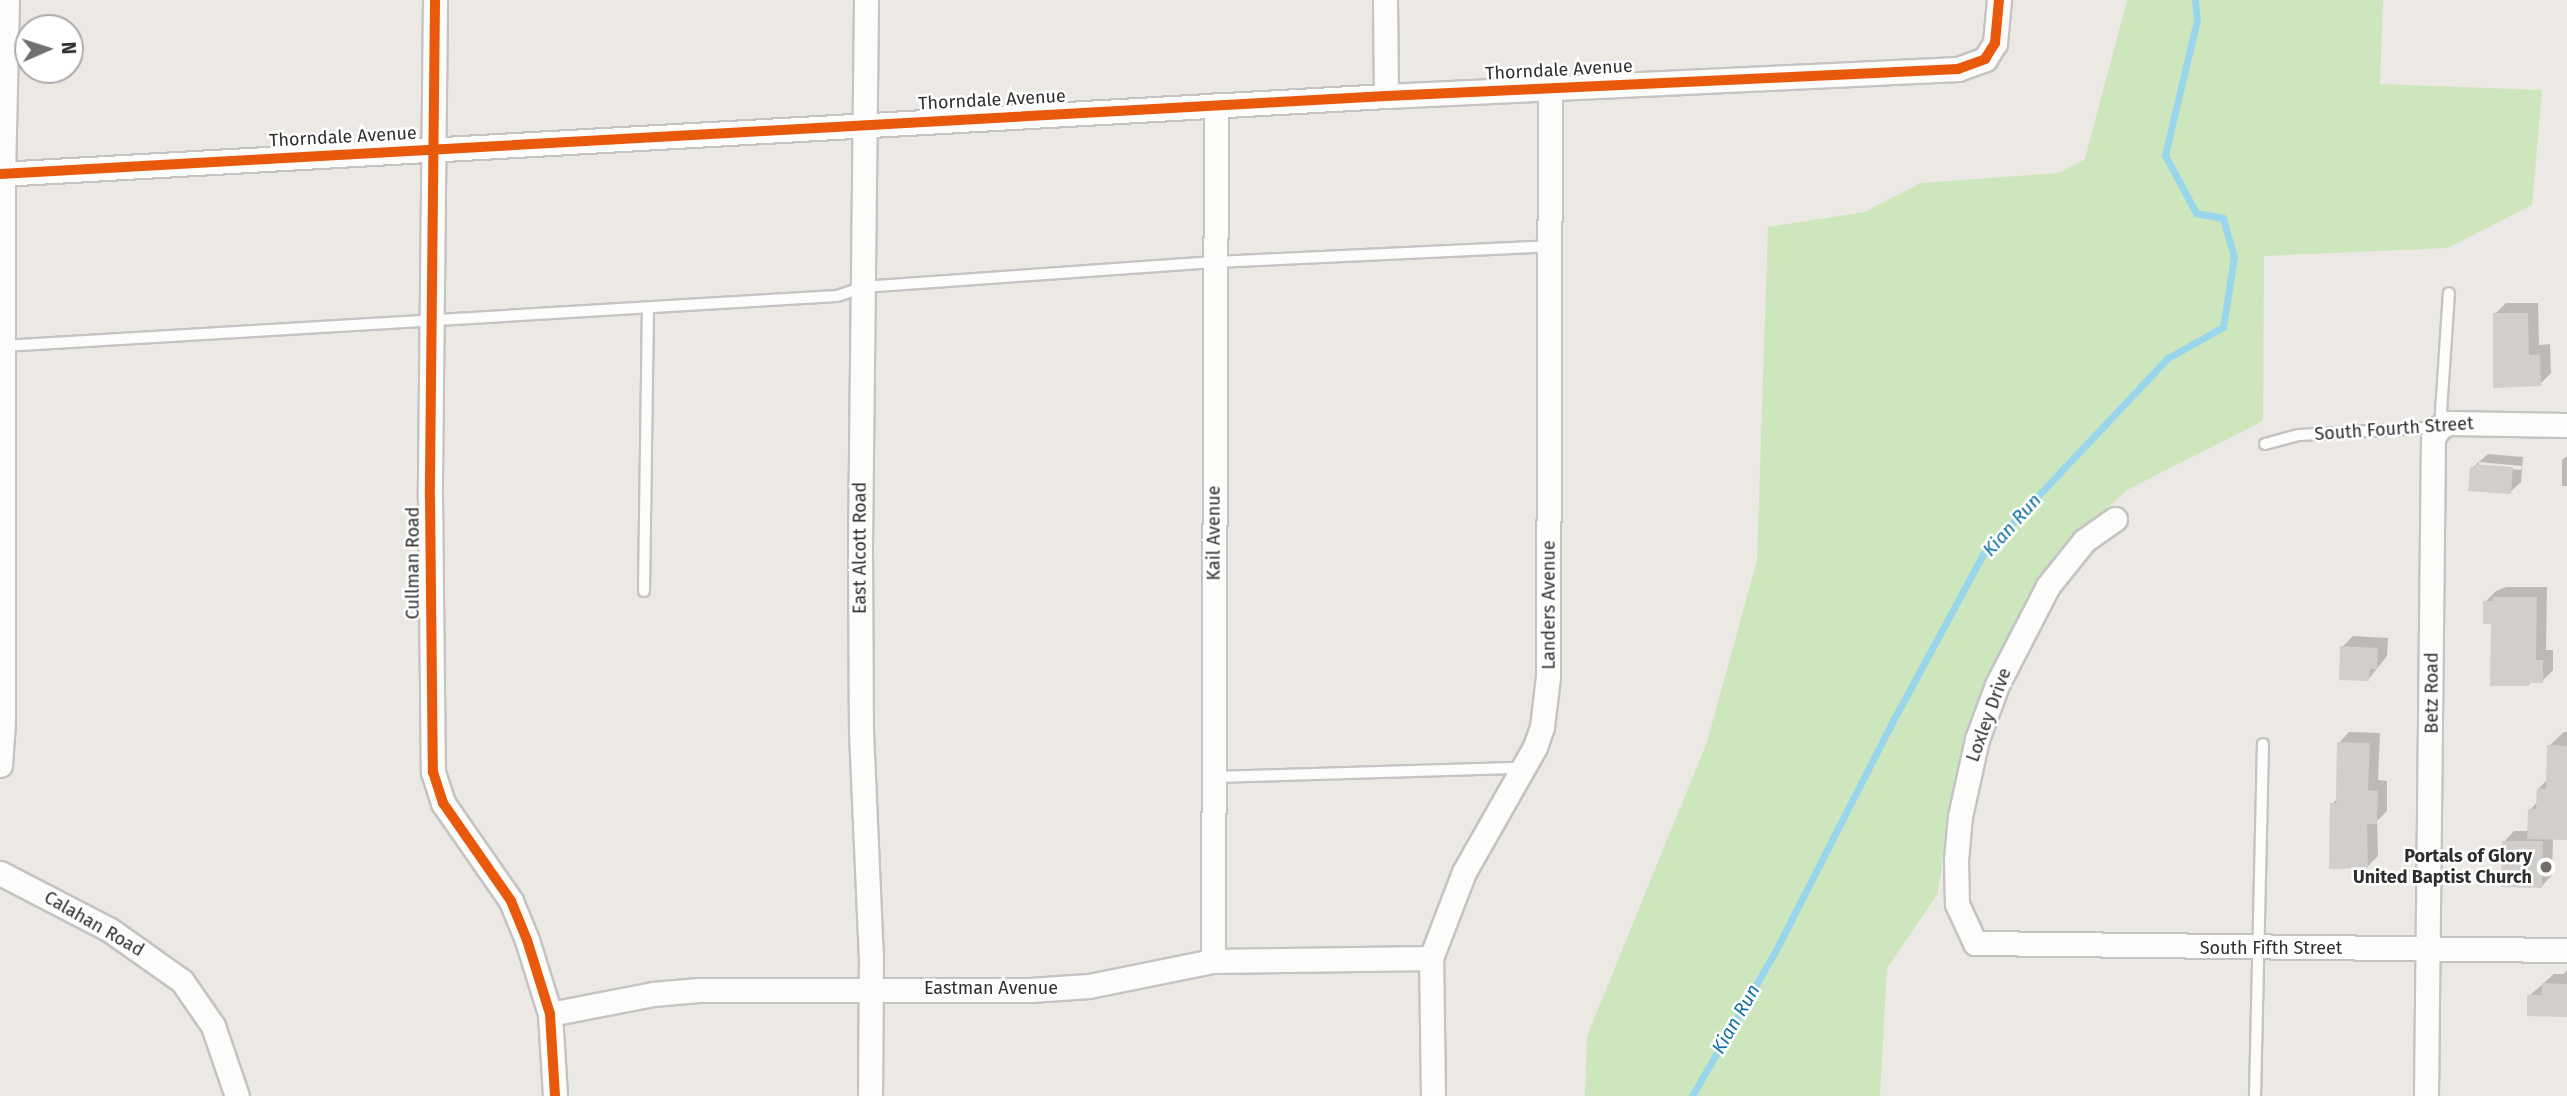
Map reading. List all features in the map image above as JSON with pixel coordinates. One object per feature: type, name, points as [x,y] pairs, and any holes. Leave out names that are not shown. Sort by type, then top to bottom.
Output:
[{"type":"street","points":[[0,765],[3,722],[2,174],[7,0]]},
{"type":"street","name":"Cullman Road","points":[[435,0],[430,497],[433,772],[443,803],[511,901],[527,940],[550,1014],[555,1096]]},
{"type":"street","name":"East Alcott Road","points":[[866,0],[861,731],[871,988],[870,1096]]},
{"type":"street","points":[[1385,0],[1386,96]]},
{"type":"street","name":"Thorndale Avenue","points":[[2,174],[1216,105],[1958,69],[1985,58],[1995,43],[1998,0]]},
{"type":"street","name":"Landers Avenue","points":[[1433,1096],[1431,958],[1464,872],[1525,768],[1542,727],[1548,677],[1550,88]]},
{"type":"street","name":"Kail Avenue","points":[[1213,961],[1216,105]]},
{"type":"street","name":"South Fourth Street","points":[[2441,426],[2449,423],[2567,425]]},
{"type":"street","name":"Betz Road","points":[[2426,1096],[2433,438],[2441,426]]},
{"type":"street","name":"Loxley Drive","points":[[1975,943],[1957,904],[1955,860],[1959,816],[1976,739],[2008,662],[2048,586],[2084,541],[2115,519]]},
{"type":"street","name":"Calahan Road","points":[[0,873],[110,930],[182,981],[213,1026],[237,1096]]},
{"type":"street","name":"South Fifth Street","points":[[1975,943],[2567,950]]},
{"type":"street","name":"Eastman Avenue","points":[[550,1014],[653,994],[699,990],[1030,990],[1089,986],[1213,961],[1431,958]]},
{"type":"lane","points":[[2,346],[837,296],[864,287],[1216,262],[1550,246]]},
{"type":"lane","name":"Betz Road","points":[[2441,426],[2449,293]]},
{"type":"lane","points":[[644,591],[648,308]]},
{"type":"lane","name":"South Fourth Street","points":[[2265,444],[2299,435],[2441,426]]},
{"type":"lane","points":[[2255,1096],[2263,744]]},
{"type":"lane","points":[[1212,778],[1525,768]]},
{"type":"green space","points":[[2127,0],[2383,0],[2380,84],[2542,90],[2532,205],[2448,248],[2264,256],[2263,421],[2129,489],[2066,544],[1998,655],[1959,764],[1937,895],[1887,968],[1880,1096],[1585,1096],[1587,1036],[1707,742],[1757,560],[1768,227],[1864,212],[1921,183],[2059,173],[2085,159]]},
{"type":"building","points":[[2493,313],[2528,313],[2529,355],[2540,354],[2541,386],[2493,388]]},
{"type":"building","points":[[2475,464],[2513,467],[2511,494],[2468,491],[2470,467],[2475,468]]},
{"type":"building","points":[[2493,597],[2537,597],[2536,660],[2543,660],[2543,683],[2530,683],[2529,686],[2490,686],[2491,624],[2483,624],[2483,601],[2493,601]]},
{"type":"building","points":[[2340,646],[2378,648],[2377,669],[2370,669],[2369,681],[2339,680]]},
{"type":"building","points":[[2337,742],[2370,743],[2368,790],[2378,791],[2377,824],[2367,824],[2368,868],[2329,869],[2330,803],[2336,803]]},
{"type":"building","points":[[2547,745],[2567,746],[2567,840],[2527,839],[2528,809],[2536,809],[2537,788],[2546,789]]},
{"type":"building","points":[[2502,841],[2543,841],[2542,888],[2501,887]]},
{"type":"building","points":[[2542,983],[2567,984],[2567,1017],[2527,1016],[2527,995],[2542,995]]},
{"type":"waterway","name":"Kian Run","points":[[1692,1096],[1776,950],[1888,730],[1983,554],[2168,358],[2223,327],[2234,257],[2223,218],[2196,213],[2165,155],[2197,20],[2195,0]]},
{"type":"cycle path","points":[[435,0],[430,497],[433,772],[443,803],[511,901],[527,940],[550,1014],[555,1096]]},
{"type":"cycle path","points":[[0,174],[1386,96],[1958,69],[1985,59],[1995,43],[1999,0]]},
{"type":"place","name":"Portals of Glory United Baptist Church","points":[[2546,867]]}]
